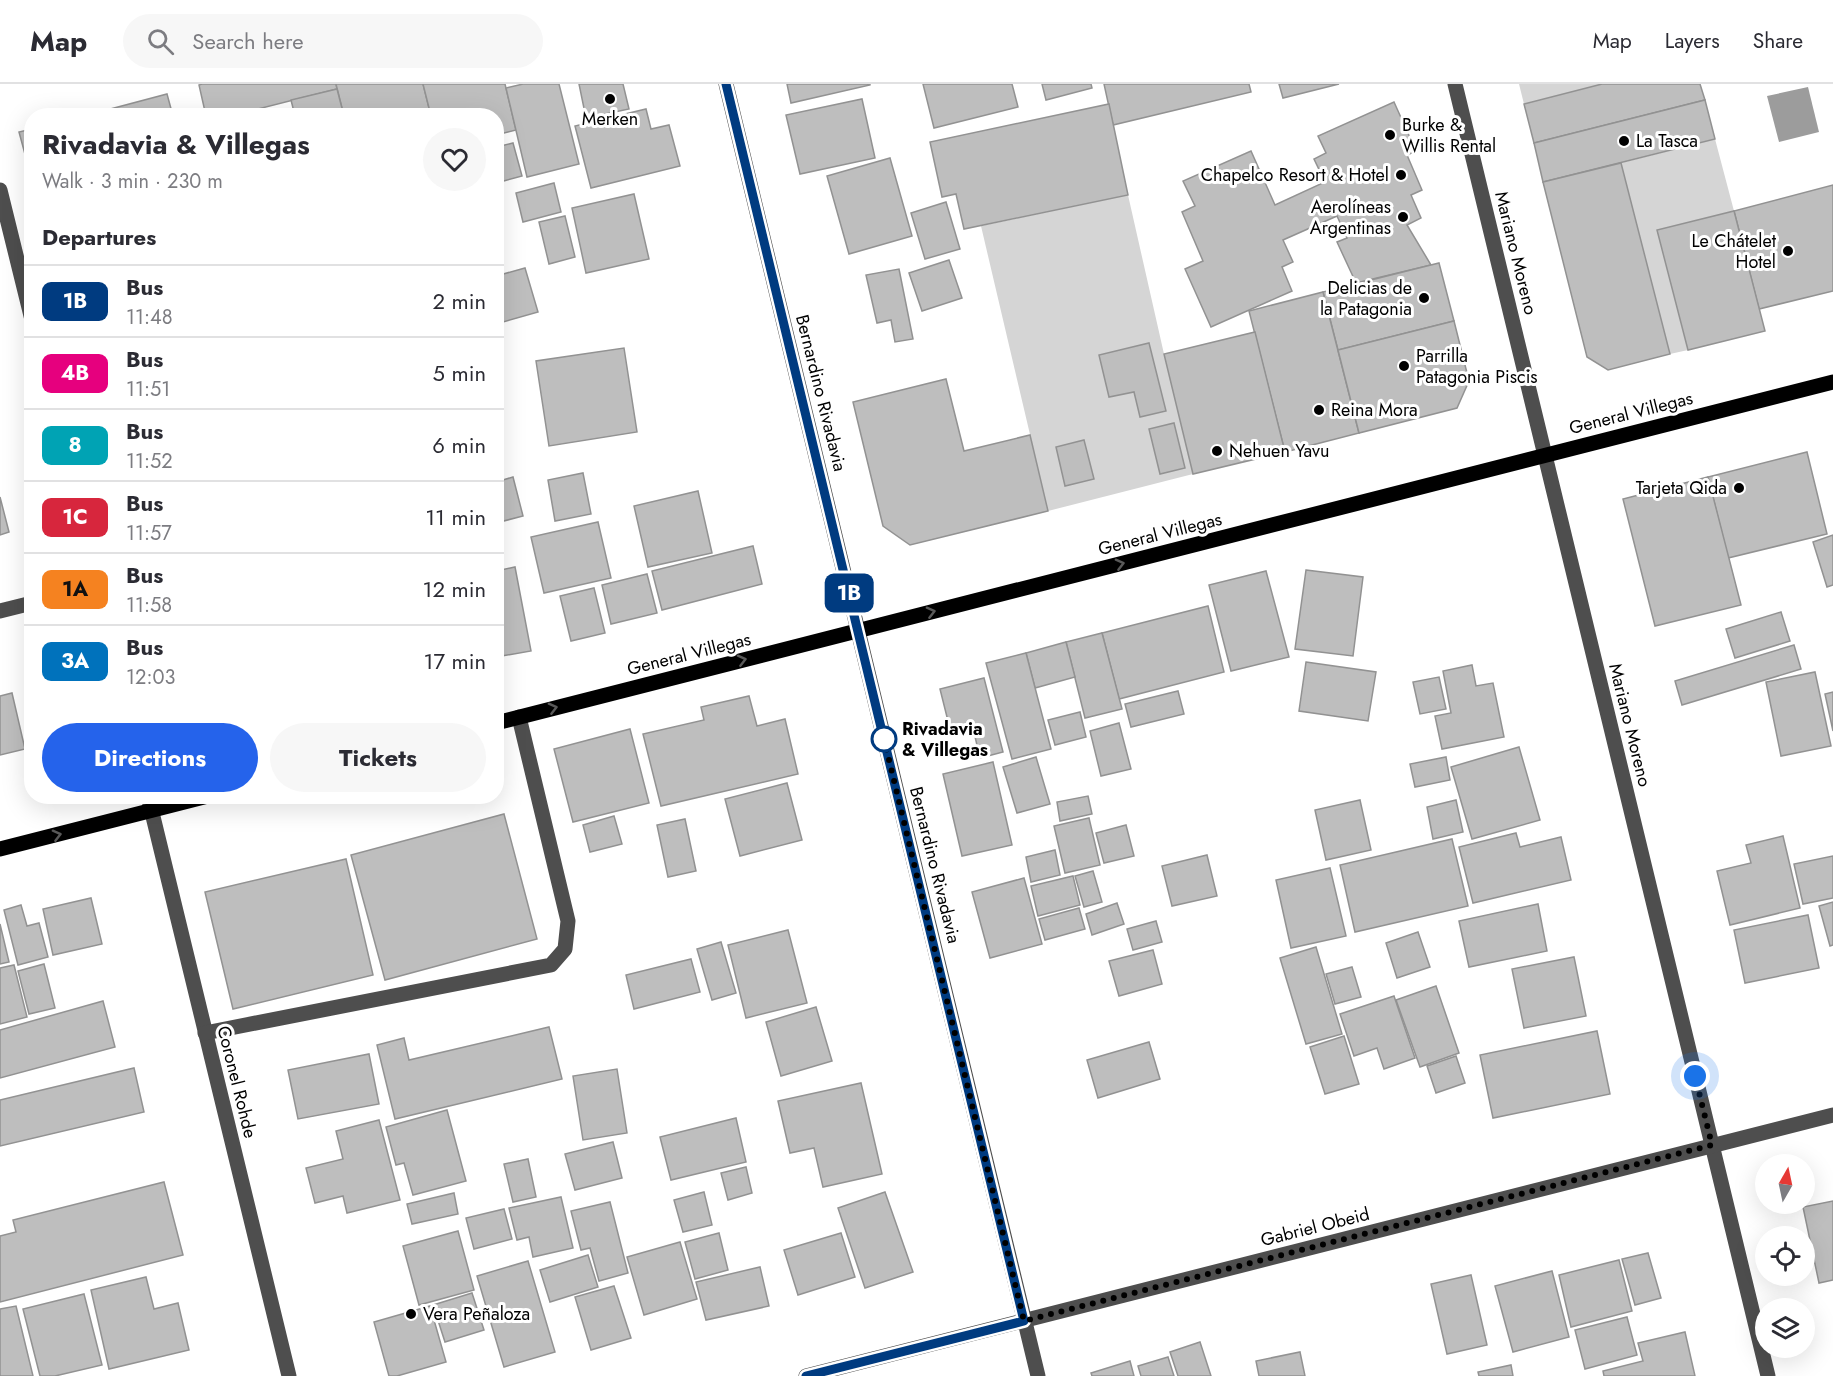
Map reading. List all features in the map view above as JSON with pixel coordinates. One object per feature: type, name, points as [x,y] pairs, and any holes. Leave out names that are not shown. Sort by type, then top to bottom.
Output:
[{"type":"main road","name":"General Villegas","points":[[504,721],[1833,382]]},
{"type":"main road","points":[[0,849],[149,804]]},
{"type":"street","name":"Bernardino Rivadavia","points":[[726,84],[1038,1376]]},
{"type":"street","name":"Mariano Moreno","points":[[1455,84],[1768,1376]]},
{"type":"street","points":[[0,190],[24,288]]},
{"type":"street","points":[[0,611],[24,605]]},
{"type":"street","points":[[205,1033],[550,965],[565,949],[568,921],[519,717]]},
{"type":"street","name":"Coronel Rohde","points":[[149,804],[289,1376]]},
{"type":"street","name":"Gabriel Obeid","points":[[806,1376],[1833,1115]]},
{"type":"shaded area","points":[[1519,84],[1602,84],[1524,104]]},
{"type":"shaded area","points":[[1808,87],[1819,132],[1779,142],[1767,96]]},
{"type":"shaded area","points":[[1715,139],[1734,211],[1658,231],[1688,350],[1670,354],[1621,163]]},
{"type":"shaded area","points":[[1128,195],[1193,474],[1048,511],[981,226]]},
{"type":"building","points":[[336,84],[337,89],[262,108],[204,108],[199,85]]},
{"type":"building","points":[[336,84],[423,84],[429,108],[342,108]]},
{"type":"building","points":[[423,84],[505,84],[516,130],[504,133],[504,108],[429,108]]},
{"type":"building","points":[[523,84],[559,84],[579,164],[527,177],[506,88]]},
{"type":"building","points":[[579,84],[623,84],[629,109],[586,118]]},
{"type":"building","points":[[787,84],[870,84],[870,85],[791,103]]},
{"type":"building","points":[[923,84],[1012,84],[1018,107],[934,128]]},
{"type":"building","points":[[1042,84],[1091,84],[1092,88],[1046,100]]},
{"type":"building","points":[[1104,84],[1249,84],[1251,92],[1113,125]]},
{"type":"building","points":[[1279,84],[1339,84],[1283,98]]},
{"type":"building","points":[[1602,84],[1700,84],[1705,100],[1534,143],[1524,104]]},
{"type":"building","points":[[337,89],[342,108],[293,108],[291,100]]},
{"type":"building","points":[[167,94],[171,108],[114,108]]},
{"type":"building","points":[[862,99],[875,158],[800,174],[786,115]]},
{"type":"building","name":"La Tasca","points":[[1705,100],[1715,139],[1543,182],[1534,143]]},
{"type":"building","points":[[1394,102],[1416,151],[1407,155],[1422,190],[1411,195],[1421,218],[1407,225],[1431,265],[1356,283],[1337,242],[1347,238],[1337,216],[1283,240],[1293,262],[1282,267],[1292,291],[1211,327],[1185,269],[1203,261],[1182,212],[1195,206],[1183,181],[1251,151],[1275,205],[1325,182],[1314,159],[1326,153],[1318,136]]},
{"type":"building","points":[[1109,104],[1128,195],[964,229],[956,194],[942,197],[930,142]]},
{"type":"building","points":[[646,109],[651,129],[669,125],[680,166],[591,188],[575,126]]},
{"type":"building","points":[[24,131],[24,150],[19,132]]},
{"type":"building","points":[[513,143],[522,176],[504,181],[504,145]]},
{"type":"building","points":[[890,158],[912,236],[849,254],[827,176]]},
{"type":"building","points":[[1621,163],[1670,354],[1608,370],[1587,357],[1543,182]]},
{"type":"building","points":[[554,183],[561,212],[523,222],[516,193]]},
{"type":"building","name":"Le Chátelet Hotel","points":[[1833,185],[1833,291],[1759,309],[1734,211]]},
{"type":"building","points":[[634,194],[649,259],[586,273],[572,208]]},
{"type":"building","points":[[946,202],[960,249],[925,259],[911,213]]},
{"type":"building","points":[[1734,211],[1765,331],[1688,350],[1657,230]]},
{"type":"building","points":[[565,216],[575,257],[549,264],[539,222]]},
{"type":"building","points":[[949,260],[962,298],[922,311],[909,273]]},
{"type":"building","points":[[1439,263],[1454,321],[1338,350],[1323,292]]},
{"type":"building","points":[[525,268],[538,312],[504,322],[504,274]]},
{"type":"building","points":[[899,269],[913,339],[895,342],[891,320],[877,323],[866,275]]},
{"type":"building","points":[[1323,292],[1359,433],[1285,452],[1249,311]]},
{"type":"building","name":"Parrilla Patagonia Piscis","points":[[1454,321],[1469,381],[1457,408],[1359,433],[1338,350]]},
{"type":"building","points":[[1255,332],[1285,452],[1193,474],[1164,354]]},
{"type":"building","points":[[1149,343],[1166,411],[1140,417],[1134,392],[1109,397],[1099,355]]},
{"type":"building","points":[[624,348],[637,432],[549,446],[536,361]]},
{"type":"building","points":[[946,379],[964,451],[1030,435],[1048,511],[910,545],[883,526],[853,402]]},
{"type":"building","points":[[1174,423],[1185,468],[1160,474],[1149,429]]},
{"type":"building","points":[[1084,440],[1094,479],[1065,486],[1056,447]]},
{"type":"building","points":[[1807,452],[1827,534],[1728,558],[1708,477]]},
{"type":"building","points":[[583,473],[591,514],[555,521],[548,480]]},
{"type":"building","points":[[513,477],[523,516],[504,521],[504,480]]},
{"type":"building","points":[[1708,477],[1741,605],[1655,626],[1623,499]]},
{"type":"building","points":[[698,491],[712,553],[648,567],[634,506]]},
{"type":"building","points":[[0,497],[9,532],[0,535]]},
{"type":"building","points":[[598,522],[611,578],[544,593],[531,537]]},
{"type":"building","points":[[1833,535],[1833,585],[1827,587],[1813,542]]},
{"type":"building","points":[[753,546],[762,584],[662,610],[652,571]]},
{"type":"building","points":[[515,567],[531,651],[504,656],[504,569]]},
{"type":"building","points":[[1306,570],[1363,577],[1353,656],[1295,649]]},
{"type":"building","points":[[1266,571],[1289,657],[1231,671],[1209,585]]},
{"type":"building","points":[[647,574],[657,613],[611,624],[602,585]]},
{"type":"building","points":[[594,588],[605,633],[571,641],[560,596]]},
{"type":"building","points":[[1208,606],[1224,672],[1119,699],[1102,633]]},
{"type":"building","points":[[1781,612],[1790,641],[1735,658],[1726,629]]},
{"type":"building","points":[[1102,633],[1122,709],[1085,718],[1066,642]]},
{"type":"building","points":[[1066,642],[1075,677],[1035,688],[1026,653]]},
{"type":"building","points":[[1794,645],[1801,669],[1682,705],[1675,681]]},
{"type":"building","points":[[1026,653],[1051,749],[1012,759],[986,663]]},
{"type":"building","points":[[1306,662],[1376,672],[1368,721],[1299,711]]},
{"type":"building","points":[[1472,665],[1476,686],[1493,683],[1504,737],[1442,749],[1435,716],[1451,713],[1443,671]]},
{"type":"building","points":[[1815,672],[1831,746],[1781,756],[1766,682]]},
{"type":"building","points":[[1439,677],[1446,709],[1420,714],[1413,682]]},
{"type":"building","points":[[984,678],[1003,752],[980,758],[973,728],[951,733],[940,689]]},
{"type":"building","points":[[1178,691],[1184,714],[1131,727],[1125,704]]},
{"type":"building","points":[[1833,692],[1833,731],[1825,694]]},
{"type":"building","points":[[12,693],[24,749],[0,755],[0,696]]},
{"type":"building","points":[[749,696],[757,726],[785,719],[798,774],[661,806],[643,734],[704,720],[701,707]]},
{"type":"building","points":[[1080,712],[1086,737],[1055,745],[1048,720]]},
{"type":"building","points":[[1119,723],[1131,769],[1101,776],[1090,731]]},
{"type":"building","points":[[630,729],[649,803],[573,822],[554,749]]},
{"type":"building","points":[[1519,747],[1540,820],[1472,839],[1451,767]]},
{"type":"building","points":[[1036,757],[1050,804],[1017,813],[1003,767]]},
{"type":"building","points":[[1446,757],[1450,780],[1415,787],[1410,764]]},
{"type":"building","points":[[993,762],[1012,845],[962,856],[943,774]]},
{"type":"building","points":[[787,783],[802,840],[740,856],[725,799]]},
{"type":"building","points":[[1088,796],[1092,814],[1060,821],[1057,802]]},
{"type":"building","points":[[1360,800],[1371,850],[1326,860],[1315,810]]},
{"type":"building","points":[[1456,800],[1463,832],[1433,839],[1427,807]]},
{"type":"building","points":[[504,814],[537,939],[385,980],[351,855]]},
{"type":"building","points":[[614,816],[622,844],[590,852],[583,825]]},
{"type":"building","points":[[1089,818],[1100,865],[1065,873],[1054,826]]},
{"type":"building","points":[[685,819],[696,871],[668,877],[657,825]]},
{"type":"building","points":[[1126,825],[1134,856],[1104,863],[1096,833]]},
{"type":"building","points":[[1516,833],[1520,847],[1561,837],[1571,880],[1473,903],[1459,847]]},
{"type":"building","points":[[1783,836],[1800,908],[1730,925],[1717,871],[1751,863],[1746,845]]},
{"type":"building","points":[[1452,839],[1468,906],[1355,932],[1340,865]]},
{"type":"building","points":[[1055,850],[1060,875],[1031,882],[1026,857]]},
{"type":"building","points":[[1207,855],[1217,896],[1172,906],[1162,866]]},
{"type":"building","points":[[1833,856],[1833,898],[1803,904],[1794,864]]},
{"type":"building","points":[[346,859],[373,975],[233,1009],[205,892]]},
{"type":"building","points":[[1330,868],[1346,936],[1291,948],[1276,880]]},
{"type":"building","points":[[1093,871],[1102,902],[1084,907],[1075,876]]},
{"type":"building","points":[[1073,876],[1080,905],[1038,916],[1031,886]]},
{"type":"building","points":[[1024,878],[1042,944],[990,958],[972,892]]},
{"type":"building","points":[[91,898],[102,944],[53,955],[43,909]]},
{"type":"building","points":[[1833,902],[1833,945],[1830,946],[1819,906]]},
{"type":"building","points":[[1117,903],[1124,924],[1092,935],[1086,914]]},
{"type":"building","points":[[1538,904],[1547,951],[1469,967],[1459,921]]},
{"type":"building","points":[[21,905],[27,926],[39,923],[48,957],[18,965],[4,910]]},
{"type":"building","points":[[1079,908],[1085,929],[1045,940],[1039,919]]},
{"type":"building","points":[[1808,915],[1819,968],[1745,983],[1734,930]]},
{"type":"building","points":[[1156,921],[1162,942],[1133,950],[1127,929]]},
{"type":"building","points":[[0,924],[9,962],[0,964]]},
{"type":"building","points":[[788,930],[807,1003],[746,1018],[728,945]]},
{"type":"building","points":[[1418,932],[1430,967],[1397,978],[1386,943]]},
{"type":"building","points":[[721,942],[736,993],[712,1000],[697,949]]},
{"type":"building","points":[[1316,947],[1342,1034],[1306,1044],[1280,958]]},
{"type":"building","points":[[1153,950],[1162,984],[1119,996],[1109,961]]},
{"type":"building","points":[[1574,957],[1586,1016],[1524,1028],[1512,969]]},
{"type":"building","points":[[691,959],[700,992],[634,1009],[626,975]]},
{"type":"building","points":[[44,964],[55,1008],[29,1014],[18,971]]},
{"type":"building","points":[[14,965],[27,1017],[0,1024],[0,968]]},
{"type":"building","points":[[1352,967],[1361,997],[1335,1004],[1326,974]]},
{"type":"building","points":[[1436,986],[1459,1053],[1420,1067],[1396,1000]]},
{"type":"building","points":[[1394,996],[1415,1058],[1384,1069],[1377,1048],[1354,1056],[1340,1014]]},
{"type":"building","points":[[103,1001],[115,1047],[0,1078],[0,1030]]},
{"type":"building","points":[[816,1007],[832,1061],[781,1076],[766,1022]]},
{"type":"building","points":[[549,1027],[562,1079],[395,1119],[377,1045],[404,1038],[409,1060]]},
{"type":"building","points":[[1597,1031],[1610,1094],[1493,1118],[1480,1055]]},
{"type":"building","points":[[1344,1036],[1359,1084],[1325,1094],[1310,1047]]},
{"type":"building","points":[[1149,1042],[1160,1079],[1098,1098],[1087,1060]]},
{"type":"building","points":[[369,1054],[379,1104],[298,1119],[288,1070]]},
{"type":"building","points":[[1456,1056],[1465,1083],[1436,1093],[1427,1066]]},
{"type":"building","points":[[134,1068],[144,1112],[0,1146],[0,1100]]},
{"type":"building","points":[[617,1069],[627,1133],[583,1140],[573,1076]]},
{"type":"building","points":[[861,1083],[882,1174],[823,1187],[814,1148],[790,1153],[778,1101]]},
{"type":"building","points":[[447,1110],[466,1181],[413,1195],[404,1163],[396,1165],[386,1127]]},
{"type":"building","points":[[736,1118],[746,1162],[671,1180],[660,1137]]},
{"type":"building","points":[[379,1120],[400,1200],[347,1213],[343,1196],[315,1203],[306,1168],[343,1159],[336,1131]]},
{"type":"building","points":[[613,1142],[622,1178],[575,1190],[565,1154]]},
{"type":"building","points":[[528,1159],[536,1197],[513,1202],[504,1164]]},
{"type":"building","points":[[746,1167],[752,1193],[728,1200],[721,1173]]},
{"type":"building","points":[[164,1182],[183,1255],[0,1302],[0,1236],[16,1232],[13,1220]]},
{"type":"building","points":[[704,1192],[712,1225],[683,1232],[674,1200]]},
{"type":"building","points":[[885,1192],[913,1272],[865,1288],[838,1208]]},
{"type":"building","points":[[454,1193],[458,1214],[412,1224],[407,1204]]},
{"type":"building","points":[[561,1197],[573,1248],[533,1257],[529,1237],[517,1240],[509,1208]]},
{"type":"building","points":[[1833,1201],[1833,1280],[1819,1283],[1815,1264],[1815,1226],[1807,1226],[1804,1214],[1815,1214],[1815,1205]]},
{"type":"building","points":[[610,1202],[628,1273],[599,1281],[590,1248],[581,1250],[571,1211]]},
{"type":"building","points":[[504,1209],[512,1239],[474,1249],[466,1218]]},
{"type":"building","points":[[458,1231],[474,1290],[419,1305],[403,1246]]},
{"type":"building","points":[[719,1233],[728,1270],[695,1279],[685,1242]]},
{"type":"building","points":[[841,1233],[855,1277],[798,1295],[784,1250]]},
{"type":"building","points":[[680,1242],[697,1299],[644,1315],[627,1257]]},
{"type":"building","points":[[1648,1253],[1661,1298],[1635,1305],[1622,1259]]},
{"type":"building","points":[[588,1255],[598,1287],[550,1302],[540,1270]]},
{"type":"building","points":[[1619,1260],[1632,1311],[1571,1327],[1559,1275]]},
{"type":"building","points":[[528,1261],[555,1352],[504,1367],[477,1276]]},
{"type":"building","points":[[760,1267],[769,1306],[706,1320],[696,1282]]},
{"type":"building","points":[[1552,1271],[1569,1337],[1513,1352],[1495,1286]]},
{"type":"building","points":[[1471,1275],[1487,1345],[1447,1354],[1431,1284]]},
{"type":"building","points":[[146,1277],[154,1309],[178,1303],[189,1350],[109,1369],[91,1290]]},
{"type":"building","points":[[614,1286],[631,1338],[591,1350],[575,1297]]},
{"type":"building","points":[[472,1293],[484,1330],[445,1342],[433,1305]]},
{"type":"building","points":[[84,1294],[102,1365],[55,1376],[40,1376],[23,1309]]},
{"type":"building","points":[[16,1306],[33,1376],[0,1376],[0,1309]]},
{"type":"building","points":[[430,1306],[446,1362],[397,1376],[389,1376],[374,1322]]},
{"type":"building","points":[[1627,1317],[1637,1355],[1585,1369],[1575,1330]]},
{"type":"building","points":[[1685,1332],[1695,1376],[1604,1376],[1603,1371],[1643,1361],[1638,1343]]},
{"type":"building","points":[[1200,1342],[1211,1376],[1178,1376],[1170,1352]]},
{"type":"building","points":[[1300,1352],[1305,1376],[1259,1376],[1256,1361]]},
{"type":"building","points":[[1168,1357],[1174,1376],[1141,1376],[1138,1366]]},
{"type":"building","points":[[1130,1361],[1134,1376],[1092,1376],[1091,1373]]},
{"type":"building","points":[[1511,1365],[1513,1376],[1479,1376],[1478,1372]]},
{"type":"bus line","name":"1B","points":[[726,84],[1024,1321],[806,1376]]},
{"type":"place","name":"Merken","points":[[610,99]]},
{"type":"place","name":"Burke & Willis Rental","points":[[1390,135]]},
{"type":"place","name":"La Tasca","points":[[1624,141]]},
{"type":"place","name":"Chapelco Resort & Hotel","points":[[1401,175]]},
{"type":"place","name":"Aerolíneas Argentinas","points":[[1403,217]]},
{"type":"place","name":"Le Chátelet Hotel","points":[[1788,251]]},
{"type":"place","name":"Delicias de la Patagonia","points":[[1424,298]]},
{"type":"place","name":"Parrilla Patagonia Piscis","points":[[1404,366]]},
{"type":"place","name":"Reina Mora","points":[[1319,410]]},
{"type":"place","name":"Nehuen Yavu","points":[[1217,451]]},
{"type":"place","name":"Tarjeta Qida","points":[[1739,488]]},
{"type":"place","name":"Rivadavia & Villegas","points":[[884,739]]},
{"type":"place","name":"Vera Peñaloza","points":[[411,1314]]},
{"type":"route","points":[[884,739],[1024,1321],[1712,1145],[1695,1076]]}]
